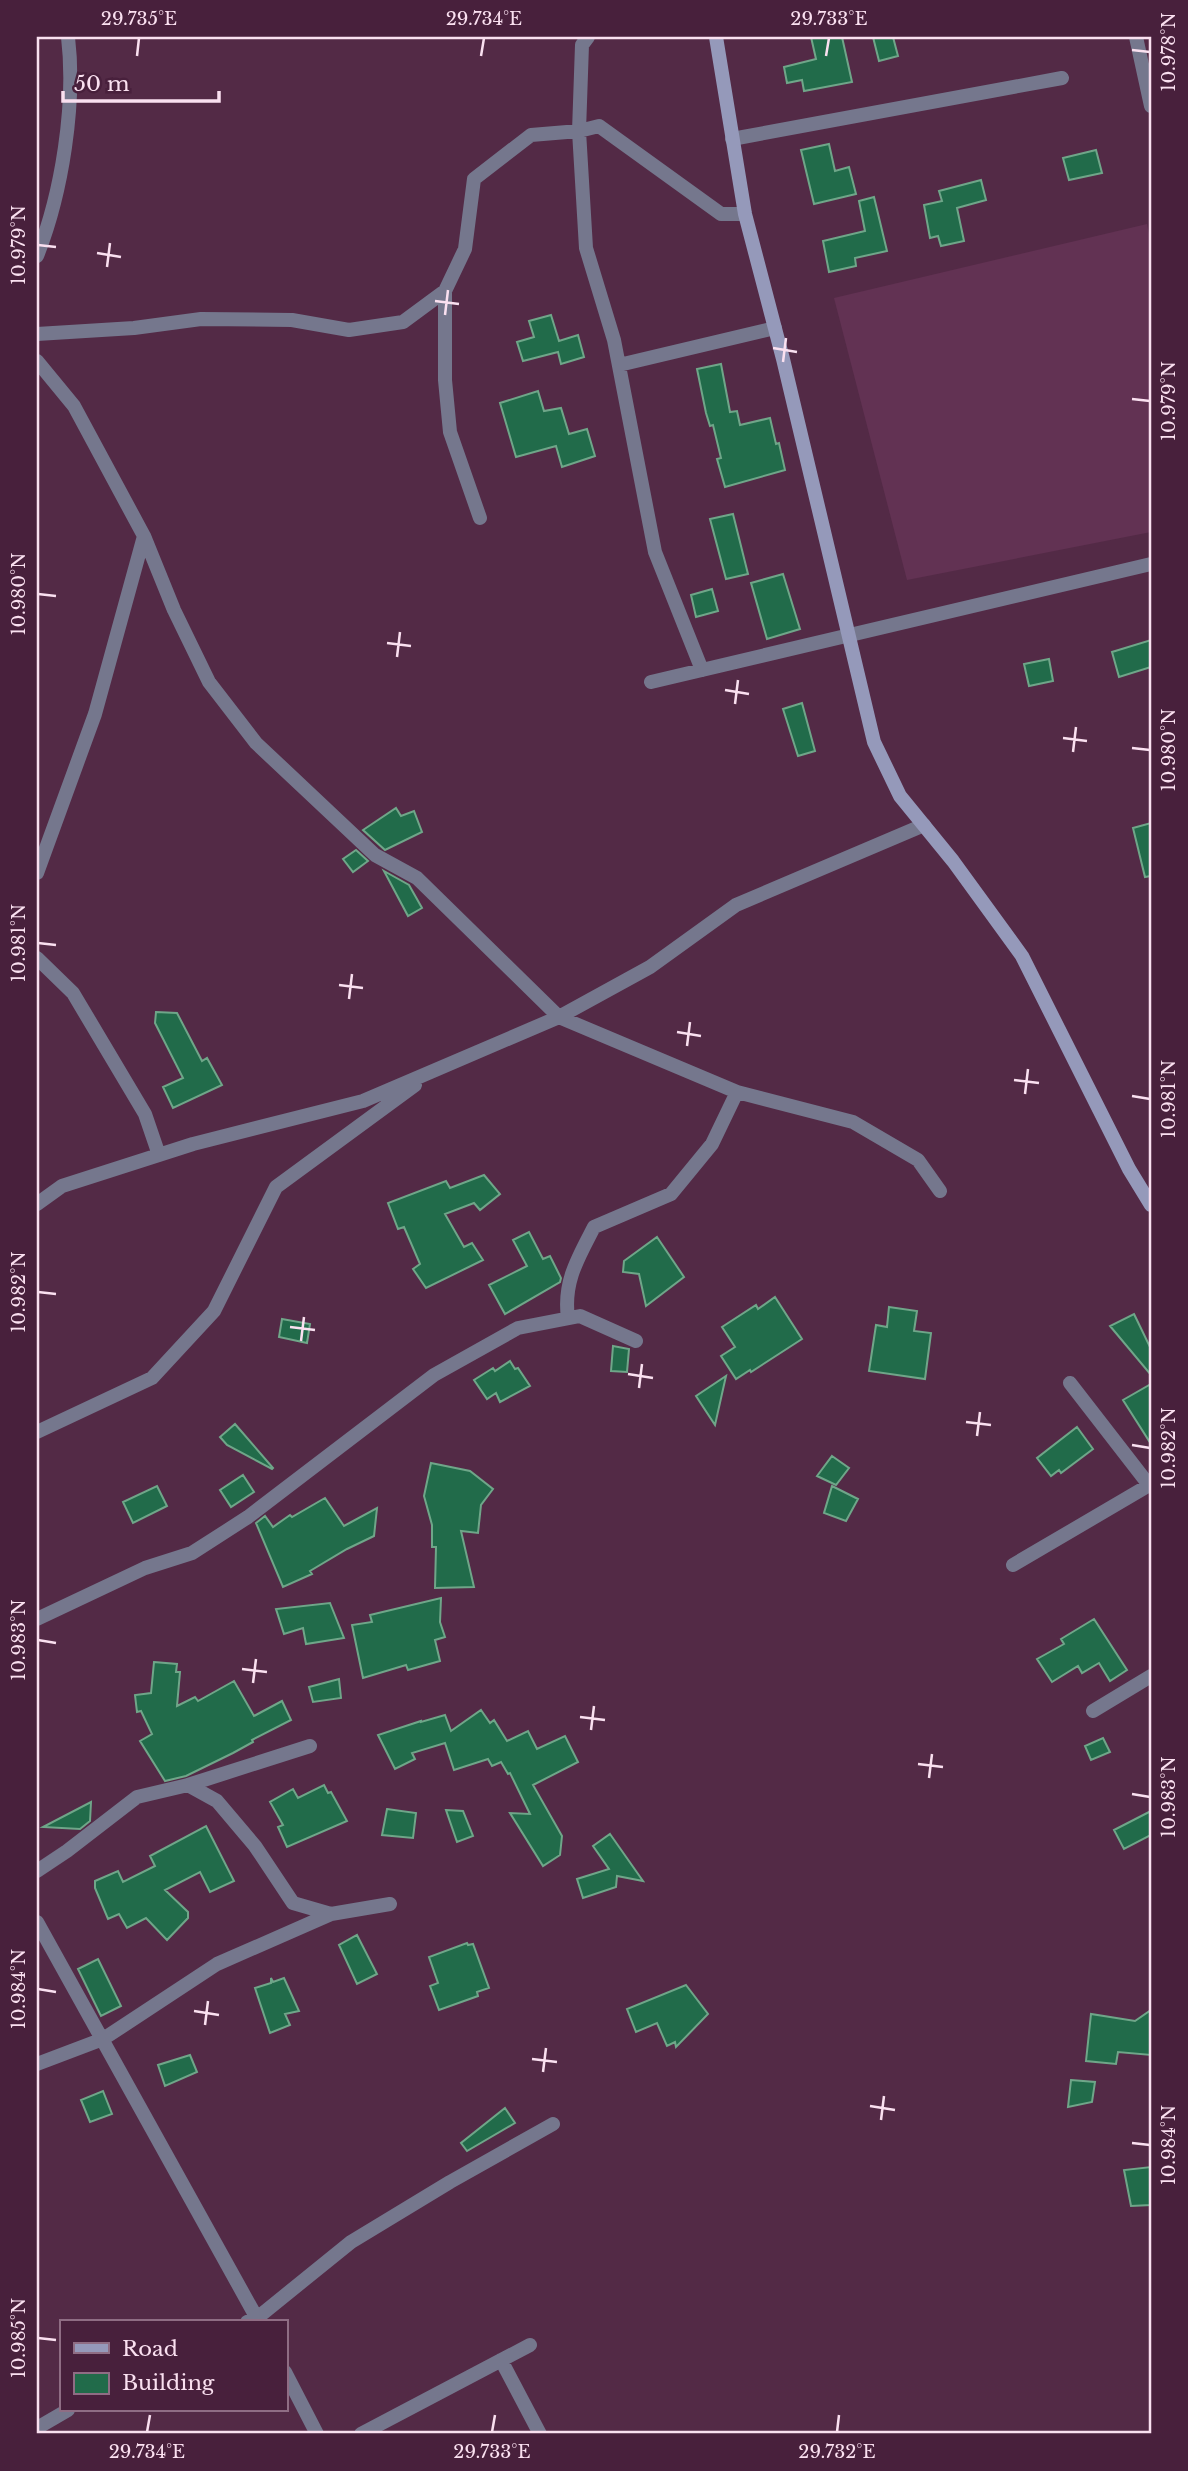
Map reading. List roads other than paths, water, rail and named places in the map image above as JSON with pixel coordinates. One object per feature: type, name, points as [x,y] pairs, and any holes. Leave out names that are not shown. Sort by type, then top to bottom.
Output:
[{"type":"street","points":[[37,256],[49,224],[63,154],[71,68],[68,37]]},
{"type":"street","points":[[588,37],[582,44],[579,131],[586,248],[614,340],[655,552],[702,670]]},
{"type":"street","points":[[716,37],[745,214],[874,742],[900,796],[1022,956],[1129,1169],[1151,1205]]},
{"type":"street","points":[[1136,37],[1151,106]]},
{"type":"street","points":[[732,139],[1062,78]]},
{"type":"street","points":[[480,518],[450,432],[444,380],[445,291],[465,249],[474,179],[531,135],[579,131],[599,126],[721,214],[745,214]]},
{"type":"street","points":[[37,334],[134,328],[201,319],[292,320],[349,330],[403,322],[445,291]]},
{"type":"street","points":[[619,365],[775,328]]},
{"type":"street","points":[[37,361],[74,406],[144,536],[174,610],[209,682],[256,743],[375,855],[416,878],[559,1017],[737,1093],[853,1122],[918,1160],[940,1191]]},
{"type":"street","points":[[37,873],[95,714],[144,536]]},
{"type":"street","points":[[651,682],[1151,564]]},
{"type":"street","points":[[37,1203],[62,1186],[159,1155],[363,1101],[559,1017],[650,967],[736,905],[924,825]]},
{"type":"street","points":[[37,958],[73,993],[145,1114],[159,1155]]},
{"type":"street","points":[[37,1432],[152,1378],[214,1311],[276,1187],[435,1070]]},
{"type":"street","points":[[568,1318],[565,1297],[575,1263],[594,1227],[671,1194],[712,1144],[737,1093]]},
{"type":"street","points":[[37,1619],[145,1568],[192,1553],[248,1517],[434,1375],[518,1328],[580,1316],[636,1341]]},
{"type":"street","points":[[1013,1565],[1150,1485],[1070,1383]]},
{"type":"street","points":[[1093,1711],[1151,1676]]},
{"type":"street","points":[[37,1871],[137,1797],[188,1785],[310,1745]]},
{"type":"street","points":[[188,1785],[217,1801],[255,1846],[293,1903],[331,1914]]},
{"type":"street","points":[[37,2064],[103,2039],[217,1964],[331,1914],[390,1904]]},
{"type":"street","points":[[37,1922],[253,2320]]},
{"type":"street","points":[[255,2320],[351,2242],[553,2124]]},
{"type":"street","points":[[361,2434],[530,2345]]},
{"type":"street","points":[[501,2360],[540,2434]]},
{"type":"street","points":[[287,2376],[317,2434]]},
{"type":"street","points":[[37,2428],[65,2412]]}]
